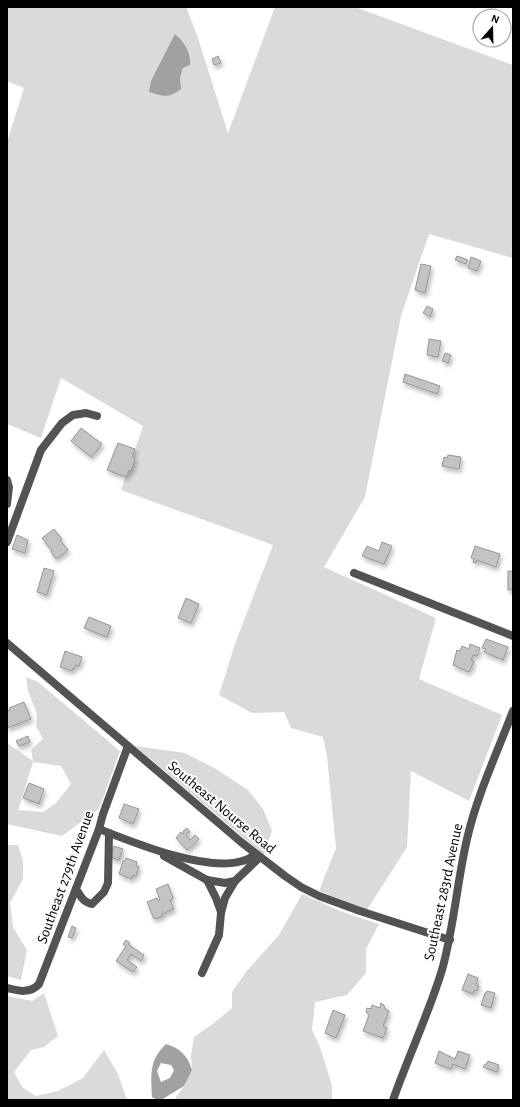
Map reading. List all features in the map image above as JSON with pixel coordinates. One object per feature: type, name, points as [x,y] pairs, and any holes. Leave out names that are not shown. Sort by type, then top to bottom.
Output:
[{"type":"street","points":[[7,542],[41,450],[62,423],[73,415],[86,413],[97,416]]},
{"type":"street","points":[[7,480],[9,487],[7,504]]},
{"type":"street","points":[[354,573],[513,636]]},
{"type":"street","name":"Southeast Nourse Road","points":[[7,642],[258,856],[301,887],[319,896],[360,911],[450,940]]},
{"type":"street","name":"Southeast 283rd Avenue","points":[[393,1100],[441,971],[450,940],[467,839],[474,813],[513,711]]},
{"type":"street","name":"Southeast 279th Avenue","points":[[7,988],[20,991],[29,991],[35,989],[39,984],[99,829],[128,746]]},
{"type":"street","points":[[99,829],[154,851],[207,880],[217,883],[235,881]]},
{"type":"street","points":[[76,889],[83,900],[92,904],[104,892],[108,883],[109,833]]},
{"type":"street","points":[[154,851],[204,862],[218,863],[242,861],[258,856]]},
{"type":"street","points":[[202,973],[219,935],[221,913],[225,898],[235,881],[258,856]]},
{"type":"street","points":[[207,880],[216,898],[221,913]]},
{"type":"shaded area","points":[[7,7],[186,7],[197,35],[228,133],[275,7],[355,7],[513,65],[513,258],[429,234],[401,316],[365,497],[324,567],[436,618],[419,679],[502,715],[469,801],[411,771],[407,847],[367,910],[319,891],[336,848],[327,756],[323,737],[291,728],[284,712],[252,713],[219,695],[236,641],[273,545],[121,490],[143,426],[61,378],[41,438],[7,424],[7,142],[24,88],[7,81]],"holes":[[[175,34],[187,47],[190,59],[190,64],[183,68],[180,78],[181,89]]]},
{"type":"shaded area","points":[[175,34],[182,40],[187,48],[190,60],[190,65],[183,68],[180,78],[181,89],[165,96],[149,92],[151,81]]},
{"type":"shaded area","points":[[26,677],[38,682],[120,751],[99,809],[62,836],[7,824],[7,743],[33,761],[31,750],[43,739],[36,726],[37,714],[28,691]],"holes":[[[33,762],[61,766],[71,784],[56,803],[43,812],[18,811]]]},
{"type":"shaded area","points":[[135,746],[185,753],[216,769],[248,790],[263,809],[272,831],[264,855]]},
{"type":"shaded area","points":[[7,845],[18,845],[23,861],[23,879],[10,903],[13,927],[27,950],[21,980],[7,976]]},
{"type":"shaded area","points":[[302,894],[340,911],[379,924],[366,949],[366,973],[347,995],[315,1002],[312,1030],[320,1047],[332,1086],[332,1100],[174,1100],[184,1086],[192,1070],[191,1056],[194,1037],[232,1008],[232,992],[246,972],[279,935]]},
{"type":"shaded area","points":[[44,993],[58,1036],[44,1047],[31,1050],[14,1072],[22,1087],[36,1096],[58,1091],[83,1078],[104,1050],[118,1074],[127,1100],[7,1100],[7,996],[32,1001]]},
{"type":"shaded area","points":[[166,1044],[179,1050],[186,1057],[192,1070],[184,1086],[161,1100],[157,1100],[152,1097],[152,1068],[156,1056]],"holes":[[[161,1063],[171,1065],[174,1070],[170,1078],[161,1082],[157,1071]]]},
{"type":"building","points":[[218,56],[221,63],[214,65],[212,59]]},
{"type":"building","points":[[457,256],[468,260],[466,264],[455,260]]},
{"type":"building","points":[[471,257],[481,261],[477,271],[468,268]]},
{"type":"building","points":[[421,264],[431,266],[425,293],[415,290]]},
{"type":"building","points":[[427,306],[433,309],[430,317],[423,313]]},
{"type":"building","points":[[429,339],[441,341],[438,357],[427,355]]},
{"type":"building","points":[[445,353],[451,355],[448,363],[442,361]]},
{"type":"building","points":[[405,374],[440,386],[437,394],[403,382]]},
{"type":"building","points":[[81,428],[102,444],[91,457],[71,441]]},
{"type":"building","points":[[118,443],[135,449],[132,457],[135,459],[131,471],[129,470],[126,477],[107,470]]},
{"type":"building","points":[[448,455],[461,457],[459,469],[442,466],[444,457],[447,458]]},
{"type":"building","points":[[54,529],[68,550],[56,559],[42,538]]},
{"type":"building","points":[[17,535],[28,540],[25,553],[12,549]]},
{"type":"building","points":[[382,542],[392,546],[384,564],[362,556],[367,546],[379,551]]},
{"type":"building","points":[[475,546],[500,554],[496,567],[477,560],[476,563],[473,562],[474,559],[471,558]]},
{"type":"building","points":[[44,568],[54,571],[47,595],[37,592]]},
{"type":"building","points":[[508,571],[513,571],[513,589],[508,590]]},
{"type":"building","points":[[186,598],[199,604],[191,623],[178,618]]},
{"type":"building","points":[[89,617],[111,626],[107,637],[84,628]]},
{"type":"building","points":[[486,639],[508,647],[503,660],[484,652],[486,649],[482,648]]},
{"type":"building","points":[[470,644],[480,648],[477,656],[473,655],[471,660],[474,661],[469,672],[453,665],[457,650],[460,651],[462,646],[469,649]]},
{"type":"building","points":[[65,651],[82,657],[79,666],[76,665],[72,671],[60,667]]},
{"type":"building","points":[[24,702],[31,719],[7,728],[7,711],[10,710],[9,708]]},
{"type":"building","points":[[28,736],[30,742],[19,746],[16,741]]},
{"type":"building","points":[[29,783],[44,789],[39,804],[23,798]]},
{"type":"building","points":[[124,804],[139,809],[133,824],[119,818]]},
{"type":"building","points":[[187,828],[190,832],[186,835],[190,840],[195,835],[199,839],[187,850],[176,838],[181,832],[183,834],[183,831]]},
{"type":"building","points":[[114,846],[123,849],[119,860],[110,857]]},
{"type":"building","points":[[126,858],[137,862],[136,866],[139,867],[136,876],[133,875],[132,879],[119,874],[123,861],[125,861]]},
{"type":"building","points":[[168,884],[173,898],[170,900],[174,909],[162,914],[163,916],[154,919],[147,902],[157,898],[158,901],[160,900],[156,889]]},
{"type":"building","points":[[72,926],[76,928],[72,938],[68,937]]},
{"type":"building","points":[[126,940],[130,943],[129,945],[144,955],[141,961],[131,954],[127,960],[137,967],[133,972],[116,961],[126,946],[123,944]]},
{"type":"building","points":[[468,974],[478,978],[476,985],[479,986],[477,991],[474,990],[473,994],[462,990]]},
{"type":"building","points":[[487,991],[495,993],[491,1008],[481,1005]]},
{"type":"building","points":[[381,1003],[384,1005],[385,1009],[389,1011],[383,1026],[387,1028],[383,1038],[363,1031],[369,1015],[366,1012],[367,1008],[371,1009],[372,1005],[380,1008]]},
{"type":"building","points":[[333,1010],[345,1015],[336,1038],[325,1033]]},
{"type":"building","points":[[439,1051],[455,1059],[458,1051],[470,1055],[465,1069],[453,1064],[451,1069],[435,1063]]},
{"type":"building","points":[[488,1061],[499,1065],[497,1072],[483,1067]]}]
